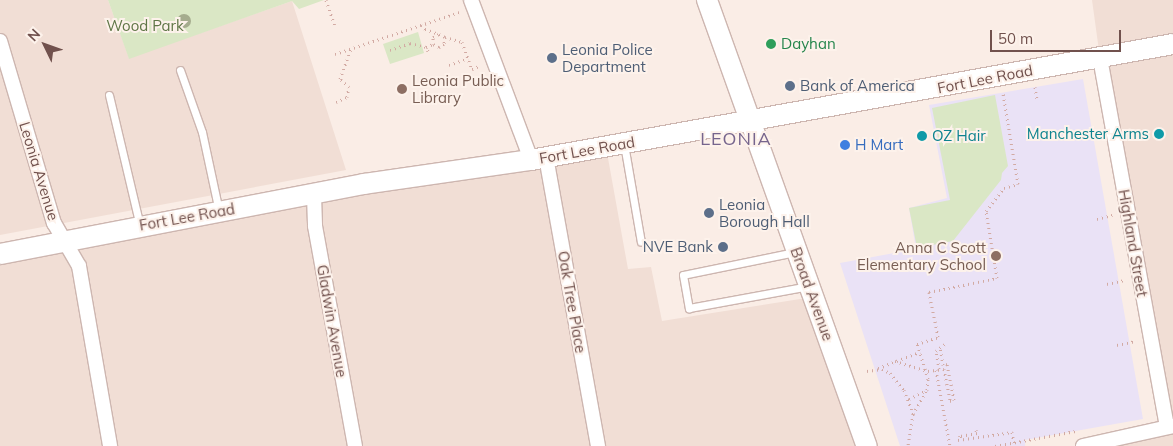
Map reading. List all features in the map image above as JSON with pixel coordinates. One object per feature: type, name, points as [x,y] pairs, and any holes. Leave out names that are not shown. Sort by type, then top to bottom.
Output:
[{"type":"main road","name":"Broad Avenue","points":[[707,0],[867,446]]},
{"type":"main road","name":"Fort Lee Road","points":[[0,254],[140,226],[314,196],[364,184],[538,159],[1173,44]]},
{"type":"street","name":"Oak Tree Place","points":[[472,4],[538,159],[598,446]]},
{"type":"street","name":"Leonia Avenue","points":[[0,41],[4,68],[47,204],[64,242],[79,266],[110,446]]},
{"type":"street","name":"Highland Street","points":[[1100,58],[1170,427]]},
{"type":"street","name":"Gladwin Avenue","points":[[314,196],[315,226],[355,446]]},
{"type":"street","points":[[1083,446],[1170,427]]},
{"type":"lane","points":[[180,70],[202,132],[219,212]]},
{"type":"lane","points":[[109,95],[140,226]]},
{"type":"lane","points":[[624,144],[641,242]]},
{"type":"lane","points":[[797,252],[683,275],[689,308],[809,286]]},
{"type":"path","points":[[326,0],[335,26]]},
{"type":"path","points":[[335,54],[421,25],[472,4]]},
{"type":"path","points":[[421,25],[445,37],[462,42],[472,69]]},
{"type":"path","points":[[433,44],[433,37],[439,34]]},
{"type":"path","points":[[433,44],[439,47],[444,44],[445,37]]},
{"type":"path","points":[[390,50],[410,43],[427,49],[433,44]]},
{"type":"path","points":[[336,102],[346,97],[349,87],[340,78],[351,49]]},
{"type":"path","points":[[449,65],[468,58]]},
{"type":"path","points":[[1027,86],[1035,85]]},
{"type":"path","points":[[908,446],[913,414],[927,390],[928,371],[917,344],[938,337],[930,292],[996,278],[986,211],[1004,188],[1018,184],[1002,90],[1010,89]]},
{"type":"path","points":[[1097,219],[1112,215]]},
{"type":"path","points":[[1107,284],[1124,280]]},
{"type":"path","points":[[1117,346],[1136,341]]},
{"type":"path","points":[[945,344],[939,349],[937,370],[950,446]]},
{"type":"path","points":[[939,349],[946,348]]},
{"type":"path","points":[[895,361],[928,371],[944,369],[950,401],[954,400],[947,364],[943,365],[939,349]]},
{"type":"path","points":[[867,371],[920,352]]},
{"type":"path","points":[[875,369],[890,373],[909,399],[913,414]]},
{"type":"path","points":[[909,399],[927,390]]},
{"type":"path","points":[[976,430],[976,434],[960,436],[958,440],[1012,432],[1014,443]]},
{"type":"shaded area","points":[[0,0],[108,0],[129,58],[292,1],[346,170],[0,235]]},
{"type":"shaded area","points":[[1092,0],[1173,0],[1173,446],[1083,446],[1167,427],[1100,58]]},
{"type":"shaded area","name":"Anna C Scott Elementary School","points":[[1083,79],[1143,419],[1025,440],[1025,446],[900,446],[840,263],[916,249],[909,208],[947,198],[929,105]]},
{"type":"shaded area","points":[[606,147],[628,269],[651,267],[662,321],[813,297],[867,446],[0,446],[0,254]]},
{"type":"green space","name":"Wood Park","points":[[108,0],[324,0],[299,9],[292,1],[129,59]]},
{"type":"green space","points":[[418,32],[424,53],[390,64],[383,44]]},
{"type":"green space","points":[[995,95],[1008,166],[1002,173],[1001,180],[953,241],[917,248],[909,208],[950,200],[932,108]]},
{"type":"place","name":"Dayhan","points":[[771,44]]},
{"type":"place","name":"Leonia Police Department","points":[[552,58]]},
{"type":"place","name":"Bank of America","points":[[790,86]]},
{"type":"place","name":"Leonia Public Library","points":[[402,89]]},
{"type":"place","name":"Manchester Arms","points":[[1159,134]]},
{"type":"place","name":"OZ Hair","points":[[922,136]]},
{"type":"place","name":"H Mart","points":[[845,145]]},
{"type":"place","name":"Leonia Borough Hall","points":[[709,213]]},
{"type":"place","name":"NVE Bank","points":[[723,247]]},
{"type":"place","name":"Anna C Scott Elementary School","points":[[996,256]]},
{"type":"district","name":"LEONIA","points":[[736,139]]}]
